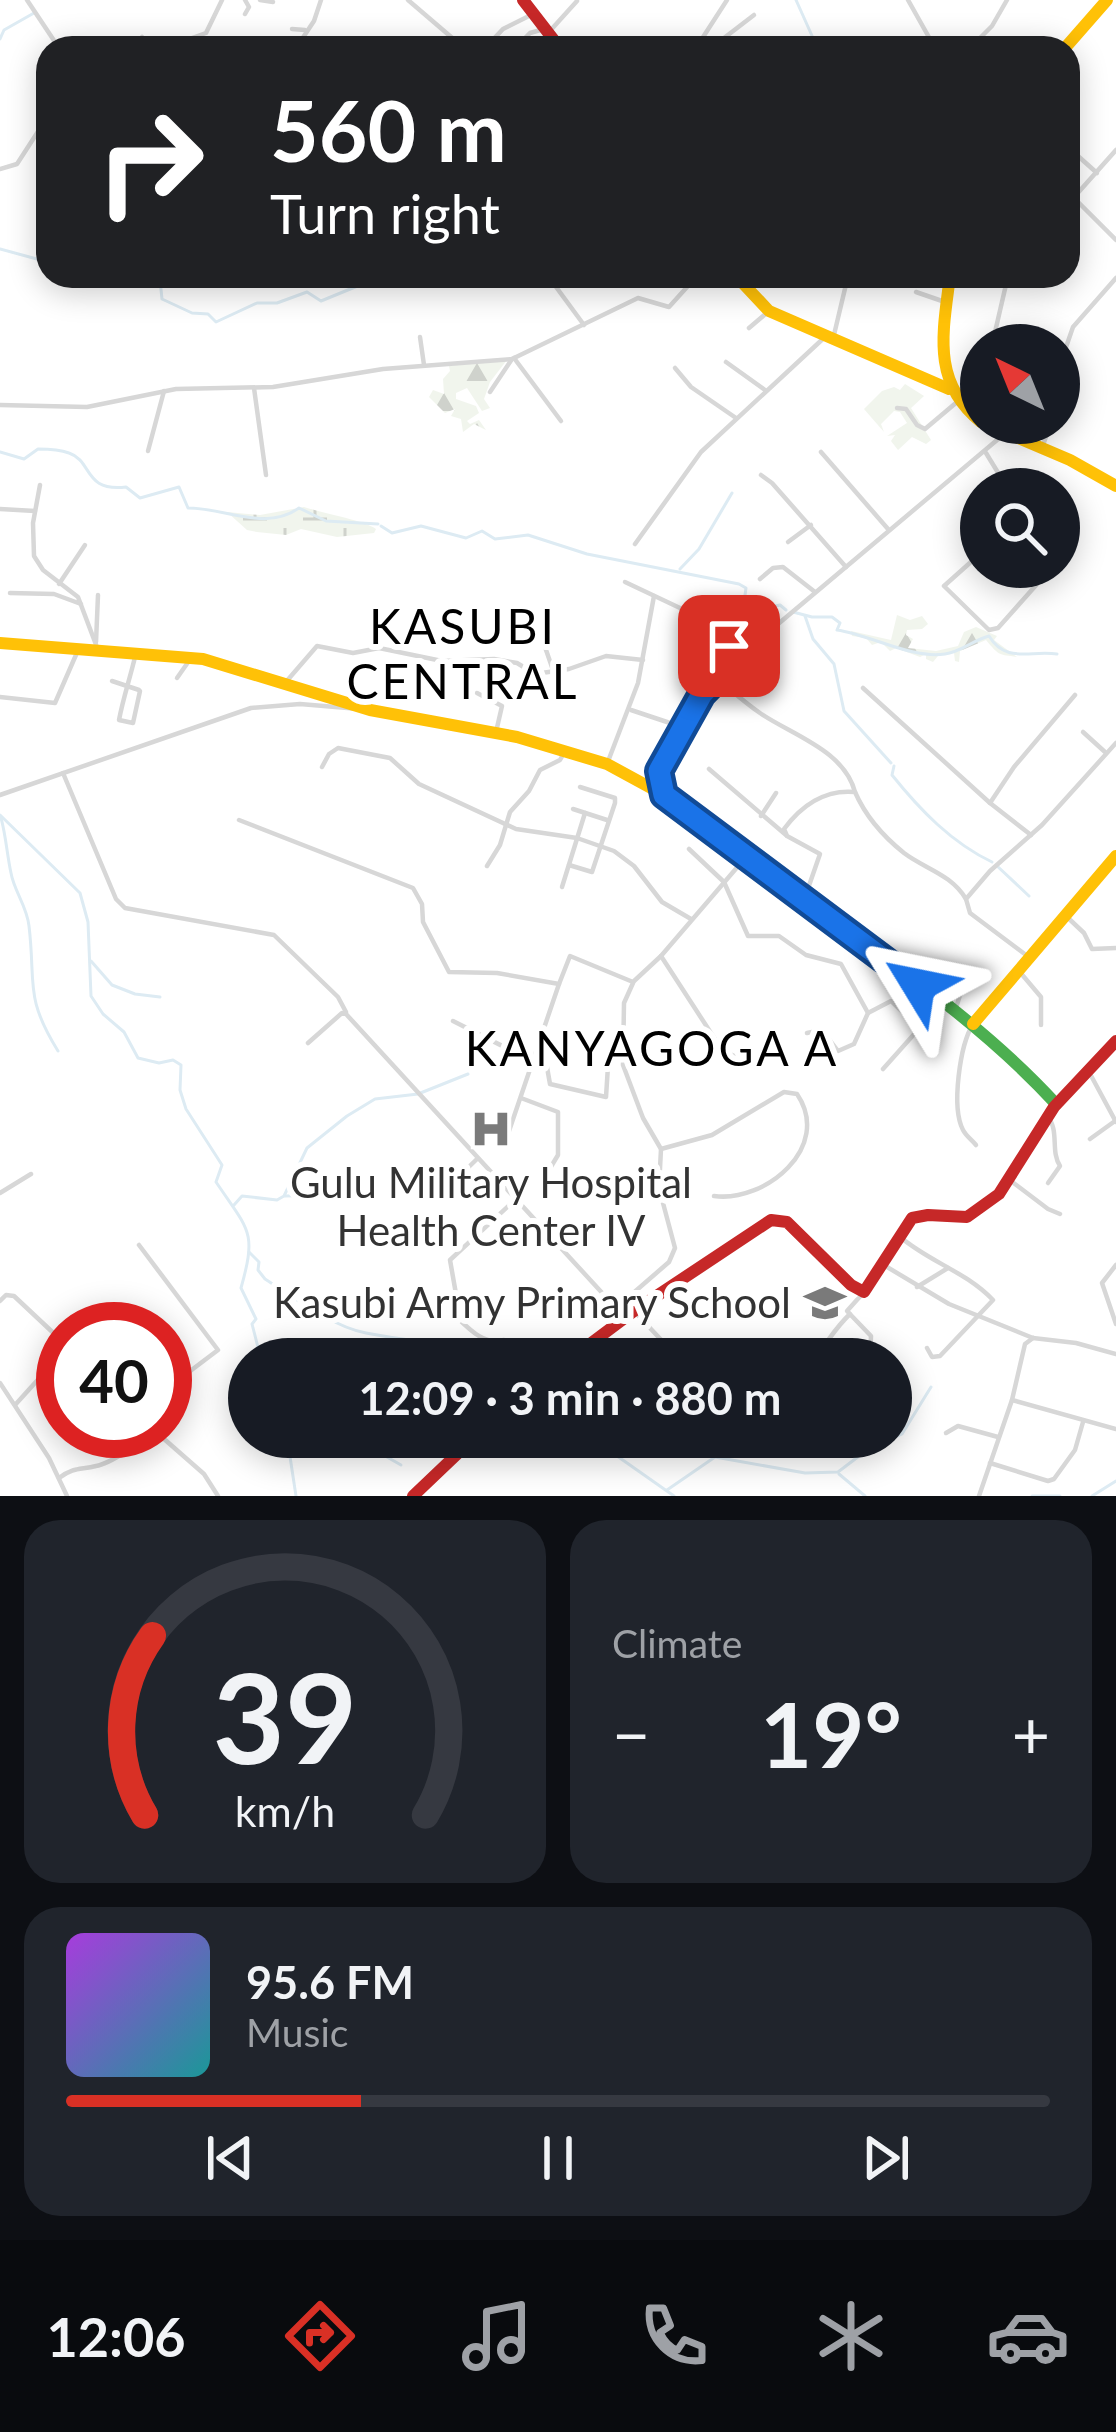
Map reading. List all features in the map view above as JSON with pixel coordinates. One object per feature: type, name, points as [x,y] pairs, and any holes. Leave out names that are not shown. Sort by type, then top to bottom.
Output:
[{"type":"street","points":[[26,0],[51,36]]},
{"type":"street","points":[[201,36],[222,0]]},
{"type":"street","points":[[245,0],[249,7],[245,14]]},
{"type":"street","points":[[260,0],[273,2]]},
{"type":"street","points":[[302,36],[314,21],[321,0]]},
{"type":"street","points":[[406,0],[450,36]]},
{"type":"street","points":[[523,0],[552,36]]},
{"type":"street","points":[[704,36],[728,0]]},
{"type":"street","points":[[908,0],[928,36]]},
{"type":"street","points":[[982,36],[1007,0]]},
{"type":"street","points":[[1076,36],[1107,0]]},
{"type":"street","points":[[527,36],[548,31],[577,1]]},
{"type":"street","points":[[496,36],[534,14]]},
{"type":"street","points":[[727,36],[754,15]]},
{"type":"street","points":[[292,29],[305,30]]},
{"type":"street","points":[[0,169],[17,164],[36,135]]},
{"type":"street","points":[[1080,192],[1116,150]]},
{"type":"street","points":[[1080,158],[1097,173]]},
{"type":"street","points":[[1080,203],[1116,240]]},
{"type":"street","points":[[1075,324],[1116,278]]},
{"type":"street","points":[[557,288],[584,325]]},
{"type":"street","points":[[0,405],[87,407],[164,391],[254,388],[424,365],[513,359],[638,298],[669,308],[686,288]]},
{"type":"street","points":[[747,288],[769,311],[949,389]]},
{"type":"street","points":[[635,544],[682,474],[765,390],[830,338],[845,288]]},
{"type":"street","points":[[898,408],[904,407],[925,429],[958,402],[949,389],[944,348],[949,288]]},
{"type":"street","points":[[997,324],[1005,288]]},
{"type":"street","points":[[916,292],[948,303]]},
{"type":"street","points":[[749,328],[769,311]]},
{"type":"street","points":[[420,337],[424,365]]},
{"type":"street","points":[[490,392],[513,359]]},
{"type":"street","points":[[513,359],[561,421]]},
{"type":"street","points":[[726,362],[765,390]]},
{"type":"street","points":[[675,368],[692,387],[736,418]]},
{"type":"street","points":[[254,388],[266,475]]},
{"type":"street","points":[[148,452],[164,391]]},
{"type":"street","points":[[651,786],[715,677],[993,444]]},
{"type":"street","points":[[1026,444],[1070,460],[1116,486]]},
{"type":"street","points":[[1041,450],[1043,444]]},
{"type":"street","points":[[985,451],[995,468]]},
{"type":"street","points":[[821,452],[888,530]]},
{"type":"street","points":[[761,475],[846,567]]},
{"type":"street","points":[[40,485],[34,556],[76,595],[97,646]]},
{"type":"street","points":[[0,508],[35,511]]},
{"type":"street","points":[[788,542],[811,526]]},
{"type":"street","points":[[59,584],[85,545]]},
{"type":"street","points":[[760,579],[773,568],[783,567],[815,592]]},
{"type":"street","points":[[960,572],[944,586],[986,628],[998,628],[1034,588]]},
{"type":"street","points":[[626,582],[680,608],[739,656]]},
{"type":"street","points":[[10,593],[54,594],[82,604]]},
{"type":"street","points":[[97,646],[98,595]]},
{"type":"street","points":[[607,764],[631,710],[654,596]]},
{"type":"street","points":[[0,643],[97,646],[191,658],[370,710]]},
{"type":"street","points":[[285,683],[317,646],[353,653],[379,648],[442,662],[494,659],[518,663],[535,674],[554,673],[598,657],[643,660]]},
{"type":"street","points":[[545,647],[554,673]]},
{"type":"street","points":[[0,698],[55,703],[79,648]]},
{"type":"street","points":[[112,681],[127,686],[140,691],[133,723],[119,720],[127,686],[136,653]]},
{"type":"street","points":[[177,678],[191,658]]},
{"type":"street","points":[[715,677],[742,701],[823,751],[850,779],[865,813],[903,852],[932,867],[966,899],[970,913],[1030,958]]},
{"type":"street","points":[[863,688],[1031,835]]},
{"type":"street","points":[[477,694],[502,706],[496,732]]},
{"type":"street","points":[[990,803],[1075,695]]},
{"type":"street","points":[[0,795],[251,708],[300,704],[370,710],[496,732],[607,764],[664,795],[973,1024],[1052,1110],[1055,1158],[1060,1166],[1048,1183]]},
{"type":"street","points":[[631,710],[682,727]]},
{"type":"street","points":[[1083,732],[1107,754]]},
{"type":"street","points":[[966,899],[1116,743]]},
{"type":"street","points":[[322,766],[338,748],[390,758],[419,784],[508,824],[601,845],[625,858],[662,902],[691,919]]},
{"type":"street","points":[[487,866],[511,812],[540,770],[560,760],[566,750]]},
{"type":"street","points":[[709,769],[787,836],[820,854],[804,902]]},
{"type":"street","points":[[659,771],[664,795]]},
{"type":"street","points":[[63,773],[116,899],[125,908],[274,935],[338,997],[349,1017],[477,1159],[625,1312],[657,1338]]},
{"type":"street","points":[[569,865],[592,872],[615,798],[580,787]]},
{"type":"street","points":[[787,836],[785,826],[805,806],[833,792],[854,792]]},
{"type":"street","points":[[761,816],[776,793]]},
{"type":"street","points":[[573,809],[609,821]]},
{"type":"street","points":[[562,887],[585,813]]},
{"type":"street","points":[[239,820],[413,889],[422,904],[423,922],[449,972],[496,973],[559,984]]},
{"type":"street","points":[[689,849],[724,882],[748,936],[779,936],[806,955],[841,964],[868,1012]]},
{"type":"street","points":[[976,1145],[961,1125],[962,1044],[973,1024],[1116,856]]},
{"type":"street","points":[[625,1312],[675,1250],[659,1188],[662,1149],[630,1088],[622,1052],[624,1003],[633,982],[746,857]]},
{"type":"street","points":[[1066,916],[1094,950],[1116,948]]},
{"type":"street","points":[[509,1131],[570,956],[633,982]]},
{"type":"street","points":[[661,956],[722,1049],[734,1056],[748,1053]]},
{"type":"street","points":[[1019,971],[1041,997],[1041,1025]]},
{"type":"street","points":[[955,1011],[961,992]]},
{"type":"street","points":[[806,1033],[821,1030],[843,1052],[854,1043],[868,1012],[891,1000],[916,1024],[916,1032],[883,1070]]},
{"type":"street","points":[[308,1042],[342,1013],[349,1017]]},
{"type":"street","points":[[453,1021],[532,1060]]},
{"type":"street","points":[[872,1338],[847,1311],[899,1236],[918,1214],[961,1220],[975,1214],[1011,1181],[1052,1110],[1116,1041]]},
{"type":"street","points":[[538,1046],[545,1056],[550,1084],[605,1096],[609,1063],[622,1052]]},
{"type":"street","points":[[1088,1070],[1116,1121],[1090,1139]]},
{"type":"street","points":[[662,1149],[712,1135],[784,1092],[797,1094],[804,1107],[806,1130],[789,1170],[749,1192],[714,1196]]},
{"type":"street","points":[[521,1098],[558,1112],[556,1159],[543,1180]]},
{"type":"street","points":[[445,1190],[477,1159]]},
{"type":"street","points":[[0,1193],[31,1174]]},
{"type":"street","points":[[1011,1181],[1060,1214]]},
{"type":"street","points":[[446,1310],[456,1291],[451,1259],[516,1199]]},
{"type":"street","points":[[595,1338],[625,1312],[765,1222],[777,1219],[787,1222],[864,1292]]},
{"type":"street","points":[[899,1236],[973,1281],[993,1300],[940,1356],[932,1357],[927,1348]]},
{"type":"street","points":[[139,1245],[182,1302]]},
{"type":"street","points":[[882,1264],[917,1287],[1029,1336],[1116,1354]]},
{"type":"street","points":[[1116,1265],[1102,1280],[1116,1324]]},
{"type":"street","points":[[917,1287],[948,1268]]},
{"type":"street","points":[[0,1301],[14,1296],[36,1317]]},
{"type":"street","points":[[422,1296],[437,1299],[485,1338]]},
{"type":"street","points":[[192,1315],[218,1350],[192,1370]]},
{"type":"street","points":[[828,1338],[850,1315]]},
{"type":"street","points":[[979,1496],[1029,1336]]},
{"type":"street","points":[[15,1405],[36,1382]]},
{"type":"street","points":[[0,1383],[67,1496]]},
{"type":"street","points":[[1012,1400],[1116,1429]]},
{"type":"street","points":[[990,1463],[1054,1479],[1075,1450],[1083,1422]]},
{"type":"street","points":[[946,1433],[958,1426],[998,1437]]},
{"type":"street","points":[[59,1478],[74,1468],[100,1466],[120,1457],[130,1445],[155,1431],[204,1474],[218,1496]]},
{"type":"street","points":[[413,1496],[453,1458]]},
{"type":"green space","points":[[507,360],[490,382],[484,399],[490,408],[482,411],[467,388],[456,393],[456,399],[476,406],[479,413],[467,421],[479,420],[486,430],[474,424],[463,432],[461,419],[451,416],[455,409],[445,413],[429,397],[433,390],[444,394],[443,379],[449,366]]},
{"type":"green space","points":[[905,384],[924,396],[911,408],[931,440],[926,444],[912,437],[898,450],[891,441],[895,435],[887,436],[907,423],[900,412],[894,411],[881,424],[884,432],[864,409],[882,391],[900,390]]},
{"type":"green space","points":[[304,507],[376,529],[337,537],[301,529],[286,535],[257,532],[247,530],[227,512],[260,515]]},
{"type":"green space","points":[[897,615],[910,620],[922,616],[928,624],[907,630],[906,635],[913,639],[908,648],[936,651],[958,646],[964,632],[976,627],[997,636],[994,640],[1017,657],[1000,654],[986,640],[960,651],[959,662],[954,653],[933,662],[926,654],[890,651],[881,642],[872,645],[866,638],[852,636],[851,631],[891,640]]},
{"type":"waterway","points":[[796,0],[812,36]]},
{"type":"waterway","points":[[0,39],[4,30],[34,13]]},
{"type":"waterway","points":[[0,249],[36,259]]},
{"type":"waterway","points":[[161,288],[162,299],[192,313],[208,314],[216,322],[257,303],[277,303],[307,292],[321,301],[353,288]]},
{"type":"waterway","points":[[0,452],[24,459],[38,449],[66,452],[77,457],[95,481],[126,487],[140,498],[179,487],[188,508],[259,519],[299,508],[326,521],[378,524]]},
{"type":"waterway","points":[[680,569],[699,549],[732,493]]},
{"type":"waterway","points":[[381,526],[392,533],[421,526],[466,538],[482,531],[495,539],[528,535],[587,554],[739,584],[756,604],[780,605],[786,610]]},
{"type":"waterway","points":[[793,612],[832,617],[840,623],[837,630],[919,653],[951,653],[989,636],[1011,653],[1057,654]]},
{"type":"waterway","points":[[805,616],[813,639],[834,664],[844,711],[891,763]]},
{"type":"waterway","points":[[894,766],[892,775],[925,813],[992,862]]},
{"type":"waterway","points":[[0,815],[80,893],[88,922],[91,996],[103,1014],[124,1032],[138,1058],[159,1063],[173,1060],[181,1065],[180,1090],[186,1109],[222,1165],[216,1182],[247,1232],[241,1288],[256,1319],[252,1324],[256,1338]]},
{"type":"waterway","points":[[1,818],[13,880],[28,919],[36,1003],[58,1051]]},
{"type":"waterway","points":[[996,865],[1029,896]]},
{"type":"waterway","points":[[91,961],[112,985],[160,997]]},
{"type":"waterway","points":[[234,1205],[242,1196],[277,1200],[284,1196],[307,1148],[375,1099],[418,1094],[468,1074]]},
{"type":"waterway","points":[[285,1196],[328,1195],[348,1201]]},
{"type":"waterway","points":[[249,1252],[265,1279],[314,1310],[340,1325],[396,1338]]},
{"type":"waterway","points":[[667,1490],[715,1457],[805,1473],[838,1472],[867,1450],[902,1434],[931,1387]]},
{"type":"waterway","points":[[290,1458],[296,1496]]},
{"type":"waterway","points":[[389,1458],[401,1465]]},
{"type":"waterway","points":[[620,1458],[674,1496]]},
{"type":"waterway","points":[[839,1474],[865,1496]]},
{"type":"waterway","points":[[1092,1496],[1116,1481]]},
{"type":"waterway","points":[[1032,1496],[1060,1496]]},
{"type":"traffic: fast","points":[[794,891],[963,1018],[1056,1104]]},
{"type":"traffic: slow","points":[[1076,36],[1107,0]]},
{"type":"traffic: slow","points":[[747,288],[769,311],[949,389]]},
{"type":"traffic: slow","points":[[949,288],[944,355],[960,399]]},
{"type":"traffic: slow","points":[[1032,444],[1116,486]]},
{"type":"traffic: slow","points":[[0,643],[203,659],[370,710],[517,737],[607,764],[664,795],[794,891]]},
{"type":"traffic: slow","points":[[973,1024],[1116,856]]},
{"type":"traffic: jam","points":[[523,0],[551,36]]},
{"type":"traffic: jam","points":[[598,1338],[771,1220],[787,1222],[864,1292],[912,1218],[967,1217],[999,1194],[1054,1107],[1116,1041]]},
{"type":"traffic: jam","points":[[413,1496],[453,1458]]},
{"type":"place","name":"Gulu Military Hospital Health Center IV","points":[[491,1129]]},
{"type":"place","name":"Kasubi Army Primary School","points":[[825,1303]]},
{"type":"district","name":"KASUBI CENTRAL","points":[[463,654]]},
{"type":"district","name":"KANYAGOGA A","points":[[652,1049]]},
{"type":"route","points":[[729,646],[739,656],[702,694],[659,771],[664,795],[918,985]]}]
